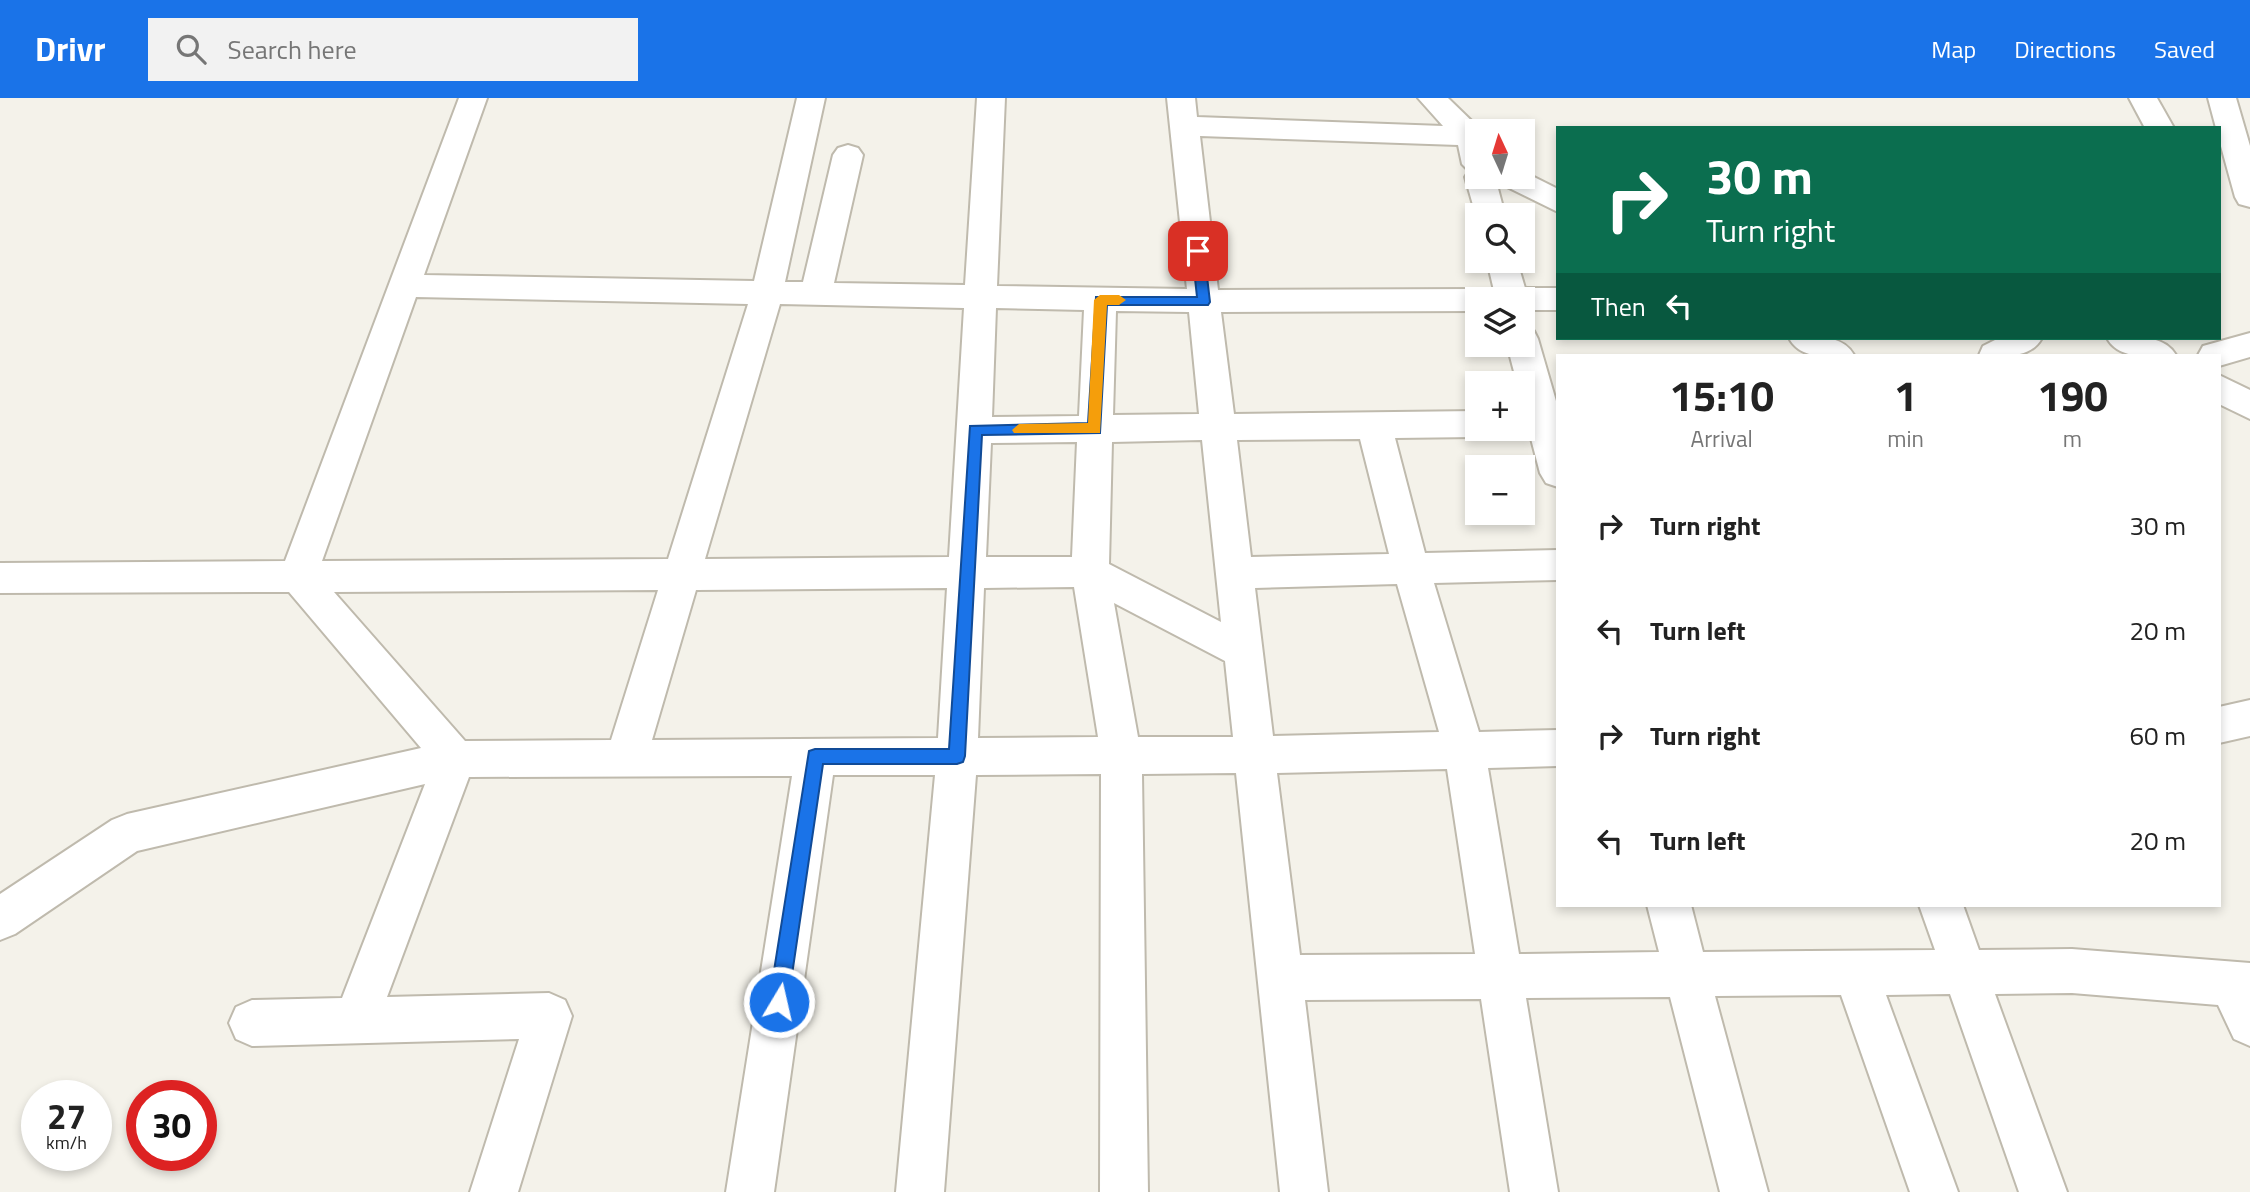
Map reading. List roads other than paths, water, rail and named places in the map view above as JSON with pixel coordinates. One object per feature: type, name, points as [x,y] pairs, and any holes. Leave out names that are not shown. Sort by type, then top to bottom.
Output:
[{"type":"street","points":[[298,576],[473,98]]},
{"type":"street","points":[[626,758],[767,293],[811,98]]},
{"type":"street","points":[[919,1192],[957,756],[991,98]]},
{"type":"street","points":[[1432,98],[1465,132]]},
{"type":"street","points":[[2143,98],[2159,126]]},
{"type":"street","points":[[2222,98],[2250,197]]},
{"type":"street","points":[[1304,1192],[1183,112],[1465,139]]},
{"type":"street","points":[[816,294],[848,155]]},
{"type":"street","points":[[1534,189],[1556,201]]},
{"type":"street","points":[[404,286],[1204,302],[1465,300]]},
{"type":"street","points":[[1535,299],[1556,299]]},
{"type":"street","points":[[1100,300],[1090,572],[1121,756],[1124,1192]]},
{"type":"street","points":[[1997,354],[2022,340]]},
{"type":"street","points":[[2127,340],[2157,354]]},
{"type":"street","points":[[1809,344],[1834,354]]},
{"type":"street","points":[[2218,354],[2250,345]]},
{"type":"street","points":[[1526,357],[1542,424],[1556,467]]},
{"type":"street","points":[[2221,389],[2250,406]]},
{"type":"street","points":[[975,430],[1465,424]]},
{"type":"street","points":[[1374,425],[1411,568],[1465,751],[1534,1192]]},
{"type":"street","points":[[1234,573],[1556,565]]},
{"type":"street","points":[[0,578],[1090,572],[1243,652]]},
{"type":"street","points":[[298,576],[455,759]]},
{"type":"street","points":[[2221,725],[2250,718]]},
{"type":"street","points":[[0,919],[127,834],[455,759],[1255,755],[1556,748]]},
{"type":"street","points":[[750,1192],[815,757]]},
{"type":"street","points":[[356,1020],[455,759]]},
{"type":"street","points":[[1671,907],[1744,1192]]},
{"type":"street","points":[[1942,907],[2043,1192]]},
{"type":"street","points":[[1280,978],[2072,971],[2241,984],[2250,1023]]},
{"type":"street","points":[[1856,974],[1934,1192]]},
{"type":"street","points":[[252,1023],[549,1016],[494,1192]]}]
